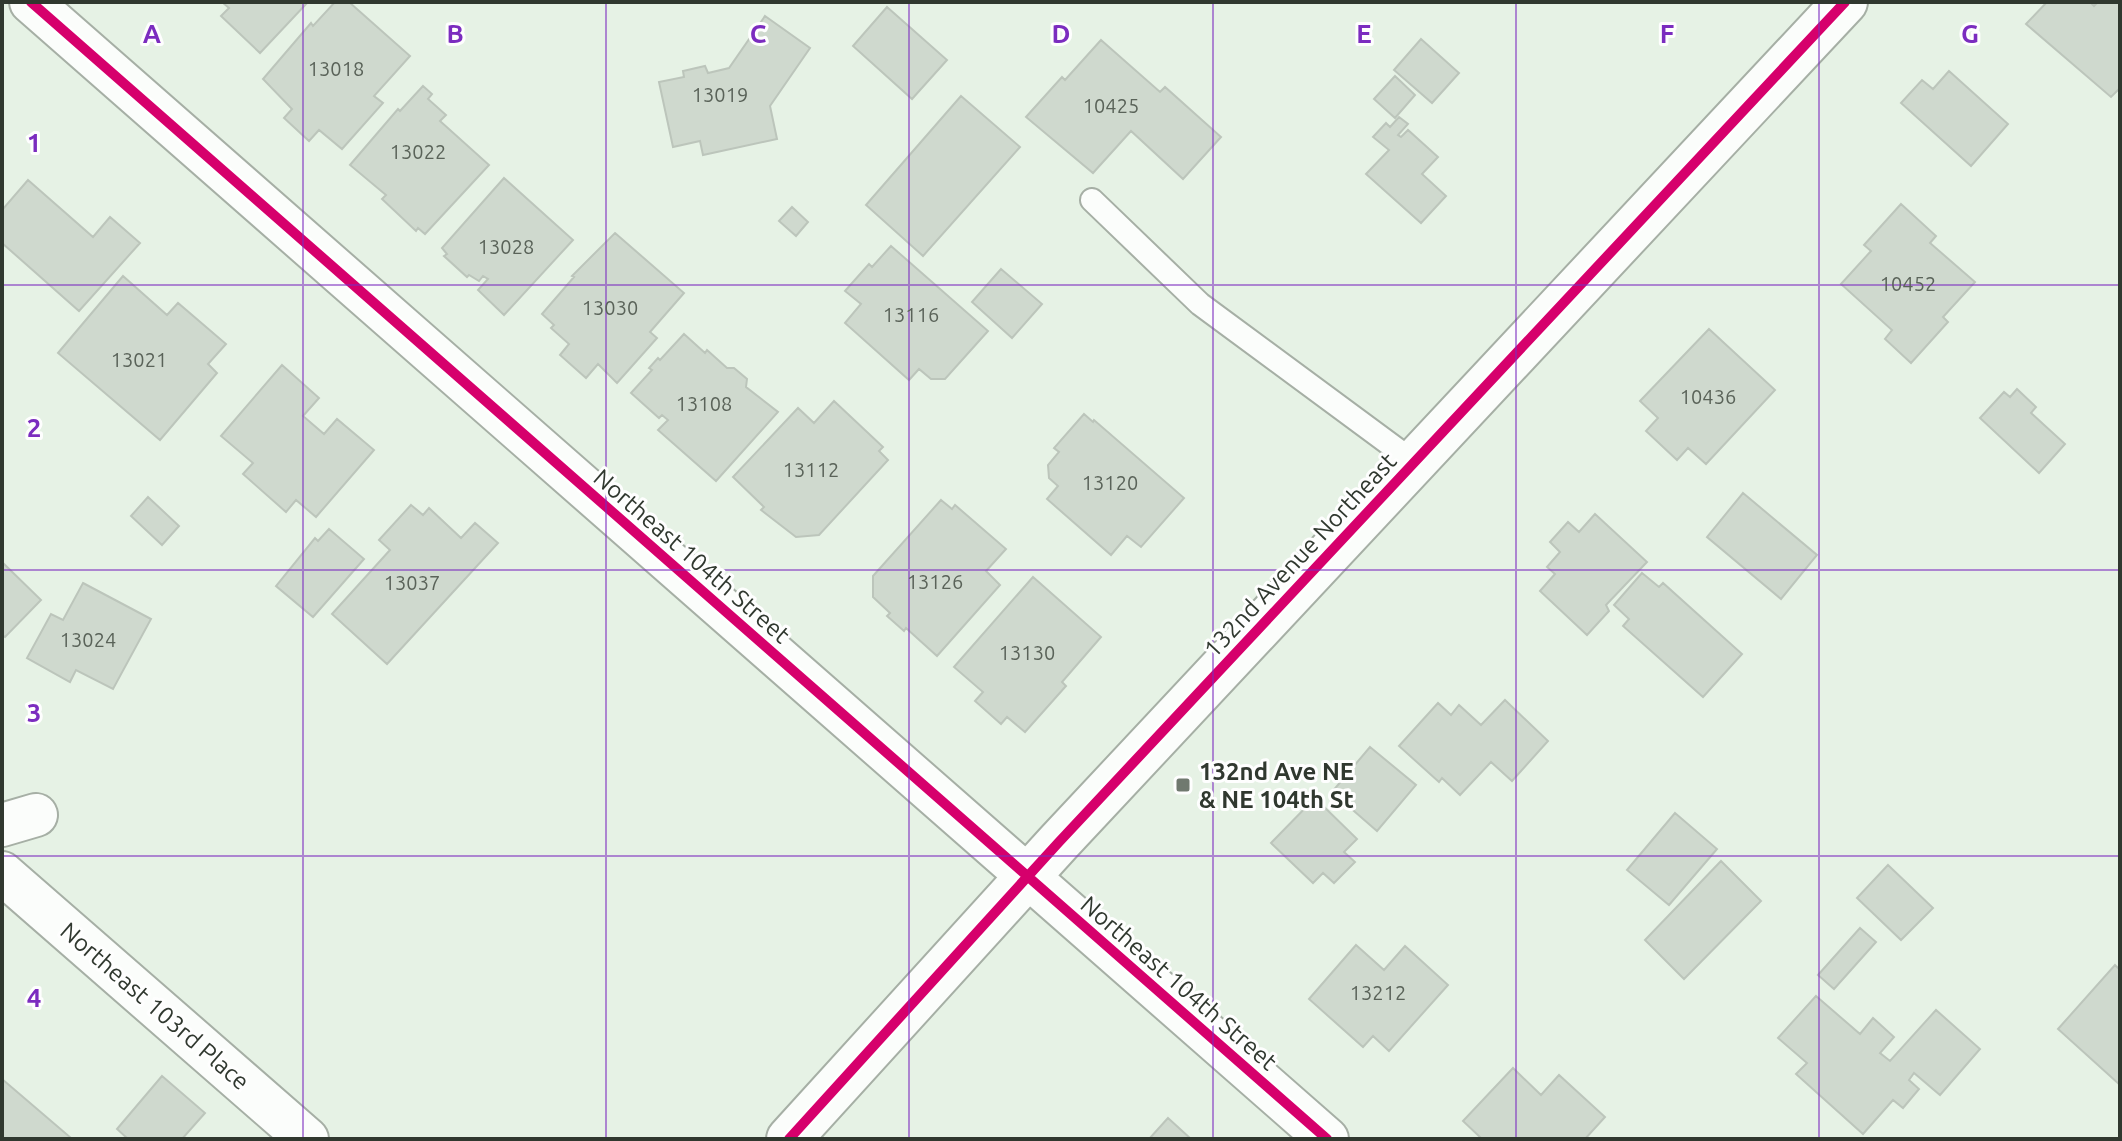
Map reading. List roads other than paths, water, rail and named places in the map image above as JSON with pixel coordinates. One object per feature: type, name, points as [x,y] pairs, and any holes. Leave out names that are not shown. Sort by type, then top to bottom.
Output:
[{"type":"street","name":"Northeast 104th Street","points":[[31,2],[1327,1139]]},
{"type":"street","name":"132nd Avenue Northeast","points":[[789,1139],[1028,877],[1845,2]]},
{"type":"street","name":"Northeast 103rd Place","points":[[2,873],[307,1139]]},
{"type":"lane","points":[[1092,200],[1200,304],[1414,462]]},
{"type":"place","name":"132nd Ave NE & NE 104th St","points":[[1183,785]]}]
